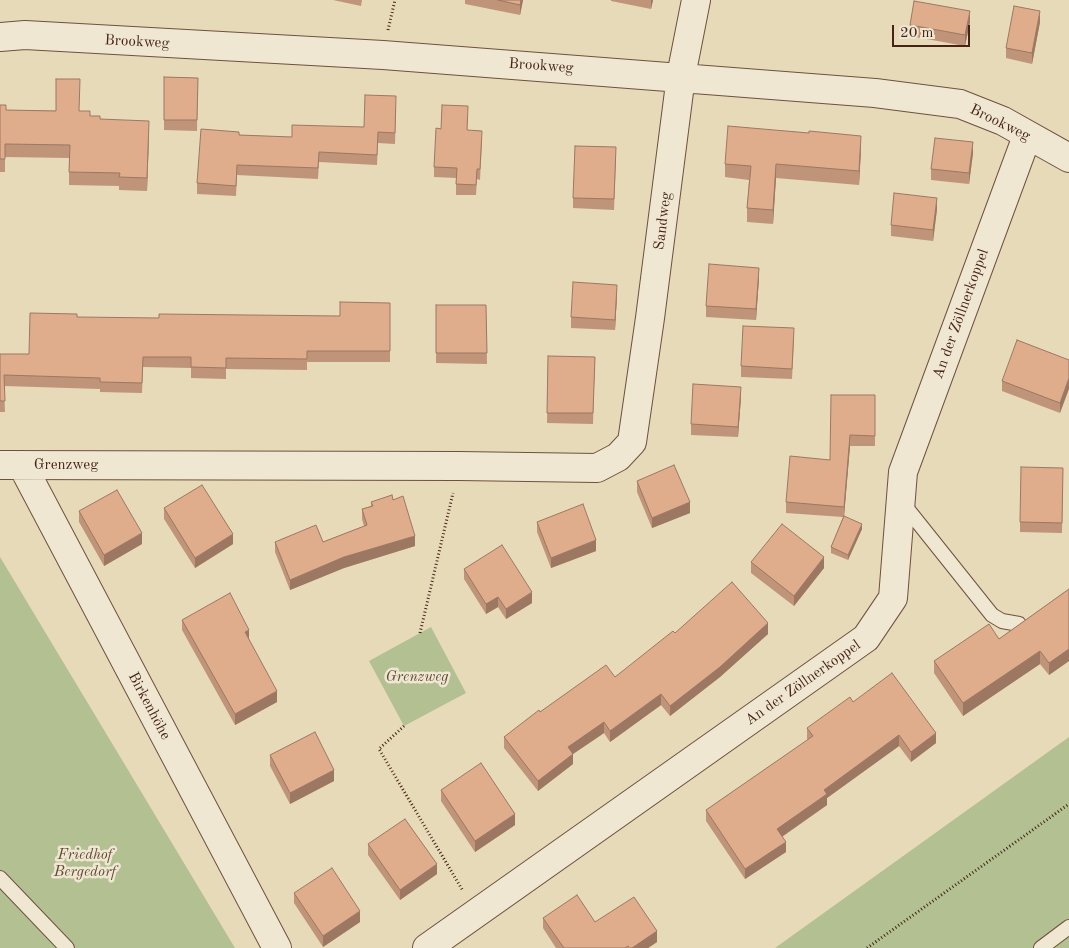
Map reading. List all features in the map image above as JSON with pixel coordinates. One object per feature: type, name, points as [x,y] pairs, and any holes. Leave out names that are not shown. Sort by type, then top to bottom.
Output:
[{"type":"street","name":"Sandweg","points":[[632,442],[681,76],[696,0]]},
{"type":"street","name":"Brookweg","points":[[0,37],[25,36],[383,55],[681,76],[875,93],[960,104],[1003,121],[1069,158]]},
{"type":"street","name":"An der Zöllnerkoppel","points":[[427,948],[866,638],[893,598],[903,472],[1027,136]]},
{"type":"street","name":"Grenzweg","points":[[11,465],[597,468],[618,457],[632,442]]},
{"type":"street","name":"Birkenhöhe","points":[[11,465],[277,948]]},
{"type":"lane","points":[[901,500],[992,615],[1002,621],[1019,624]]},
{"type":"lane","points":[[0,878],[67,948]]},
{"type":"lane","points":[[1041,948],[1069,926]]},
{"type":"path","points":[[420,633],[459,466]]},
{"type":"path","points":[[404,726],[379,749],[477,913]]},
{"type":"path","points":[[867,948],[1069,804]]},
{"type":"green space","name":"Friedhof Bergedorf","points":[[0,557],[235,948],[0,948]]},
{"type":"green space","name":"Grenzweg","points":[[431,627],[466,693],[404,726],[369,661]]},
{"type":"green space","points":[[1069,737],[1069,948],[775,948]]},
{"type":"building","points":[[498,0],[521,0],[520,5]]},
{"type":"building","points":[[914,1],[970,11],[965,35],[910,25]]},
{"type":"building","points":[[1014,6],[1040,11],[1032,53],[1006,48]]},
{"type":"building","points":[[164,77],[198,78],[197,120],[164,120]]},
{"type":"building","points":[[56,79],[80,79],[79,111],[90,111],[90,116],[100,116],[100,119],[149,121],[147,178],[119,177],[120,173],[69,172],[70,145],[5,144],[5,159],[0,159],[0,105],[6,105],[6,110],[56,111]]},
{"type":"building","points":[[365,95],[396,96],[395,133],[378,132],[377,155],[319,152],[318,168],[237,165],[236,186],[197,183],[201,129],[239,132],[239,135],[292,137],[292,125],[364,127]]},
{"type":"building","points":[[442,105],[468,106],[467,130],[482,131],[480,169],[477,169],[476,185],[456,184],[457,168],[434,167],[436,128],[441,129]]},
{"type":"building","points":[[728,126],[861,136],[859,171],[776,164],[773,210],[747,208],[751,166],[725,164]]},
{"type":"building","points":[[935,138],[973,142],[969,173],[931,169]]},
{"type":"building","points":[[575,146],[616,147],[614,199],[573,198]]},
{"type":"building","points":[[894,193],[937,198],[933,230],[891,225]]},
{"type":"building","points":[[709,264],[759,268],[756,309],[706,306]]},
{"type":"building","points":[[573,282],[617,285],[615,320],[571,317]]},
{"type":"building","points":[[340,302],[390,303],[390,351],[307,351],[307,359],[226,358],[226,368],[191,367],[191,357],[143,357],[142,383],[100,382],[100,378],[4,375],[5,401],[0,401],[0,354],[29,354],[30,313],[77,314],[77,317],[159,318],[159,314],[340,316]]},
{"type":"building","points":[[436,305],[486,305],[487,353],[436,353]]},
{"type":"building","points":[[743,326],[794,328],[792,369],[741,366]]},
{"type":"building","points":[[1017,340],[1069,360],[1069,378],[1060,403],[1002,381]]},
{"type":"building","points":[[548,356],[595,357],[593,413],[547,413]]},
{"type":"building","points":[[693,384],[741,387],[738,427],[691,424]]},
{"type":"building","points":[[831,395],[875,395],[875,436],[850,435],[844,507],[786,502],[790,456],[830,460]]},
{"type":"building","points":[[674,465],[690,502],[652,518],[637,481]]},
{"type":"building","points":[[1021,467],[1063,468],[1062,523],[1020,522]]},
{"type":"building","points":[[202,485],[233,534],[195,558],[164,508]]},
{"type":"building","points":[[117,490],[142,533],[104,555],[79,511]]},
{"type":"building","points":[[392,495],[393,500],[403,496],[415,536],[344,557],[290,580],[275,542],[316,525],[323,542],[367,525],[362,509],[373,506],[371,502]]},
{"type":"building","points":[[583,504],[596,540],[551,558],[537,522]]},
{"type":"building","points":[[844,516],[862,524],[848,555],[831,547]]},
{"type":"building","points":[[782,524],[824,557],[794,596],[751,562]]},
{"type":"building","points":[[502,545],[532,592],[506,609],[498,597],[486,604],[464,569]]},
{"type":"building","points":[[732,582],[768,623],[720,667],[670,706],[661,694],[610,731],[604,722],[568,747],[573,754],[538,781],[504,737],[539,710],[540,712],[606,665],[615,677],[673,631],[675,633]]},
{"type":"building","points":[[1069,589],[1069,649],[1049,663],[1040,651],[963,703],[934,661],[989,624],[999,639]]},
{"type":"building","points":[[230,593],[249,630],[245,632],[277,691],[235,714],[182,620]]},
{"type":"building","points":[[892,673],[936,733],[911,752],[899,735],[824,790],[827,794],[777,829],[786,842],[745,869],[706,810],[813,736],[807,728],[850,697],[853,702]]},
{"type":"building","points":[[315,732],[334,770],[290,793],[270,755]]},
{"type":"building","points":[[481,763],[515,814],[475,841],[441,790]]},
{"type":"building","points":[[405,819],[437,864],[400,890],[368,844]]},
{"type":"building","points":[[332,868],[360,911],[323,936],[294,893]]},
{"type":"building","points":[[577,895],[595,922],[634,897],[657,931],[632,948],[628,946],[625,948],[564,948],[543,918]]}]
